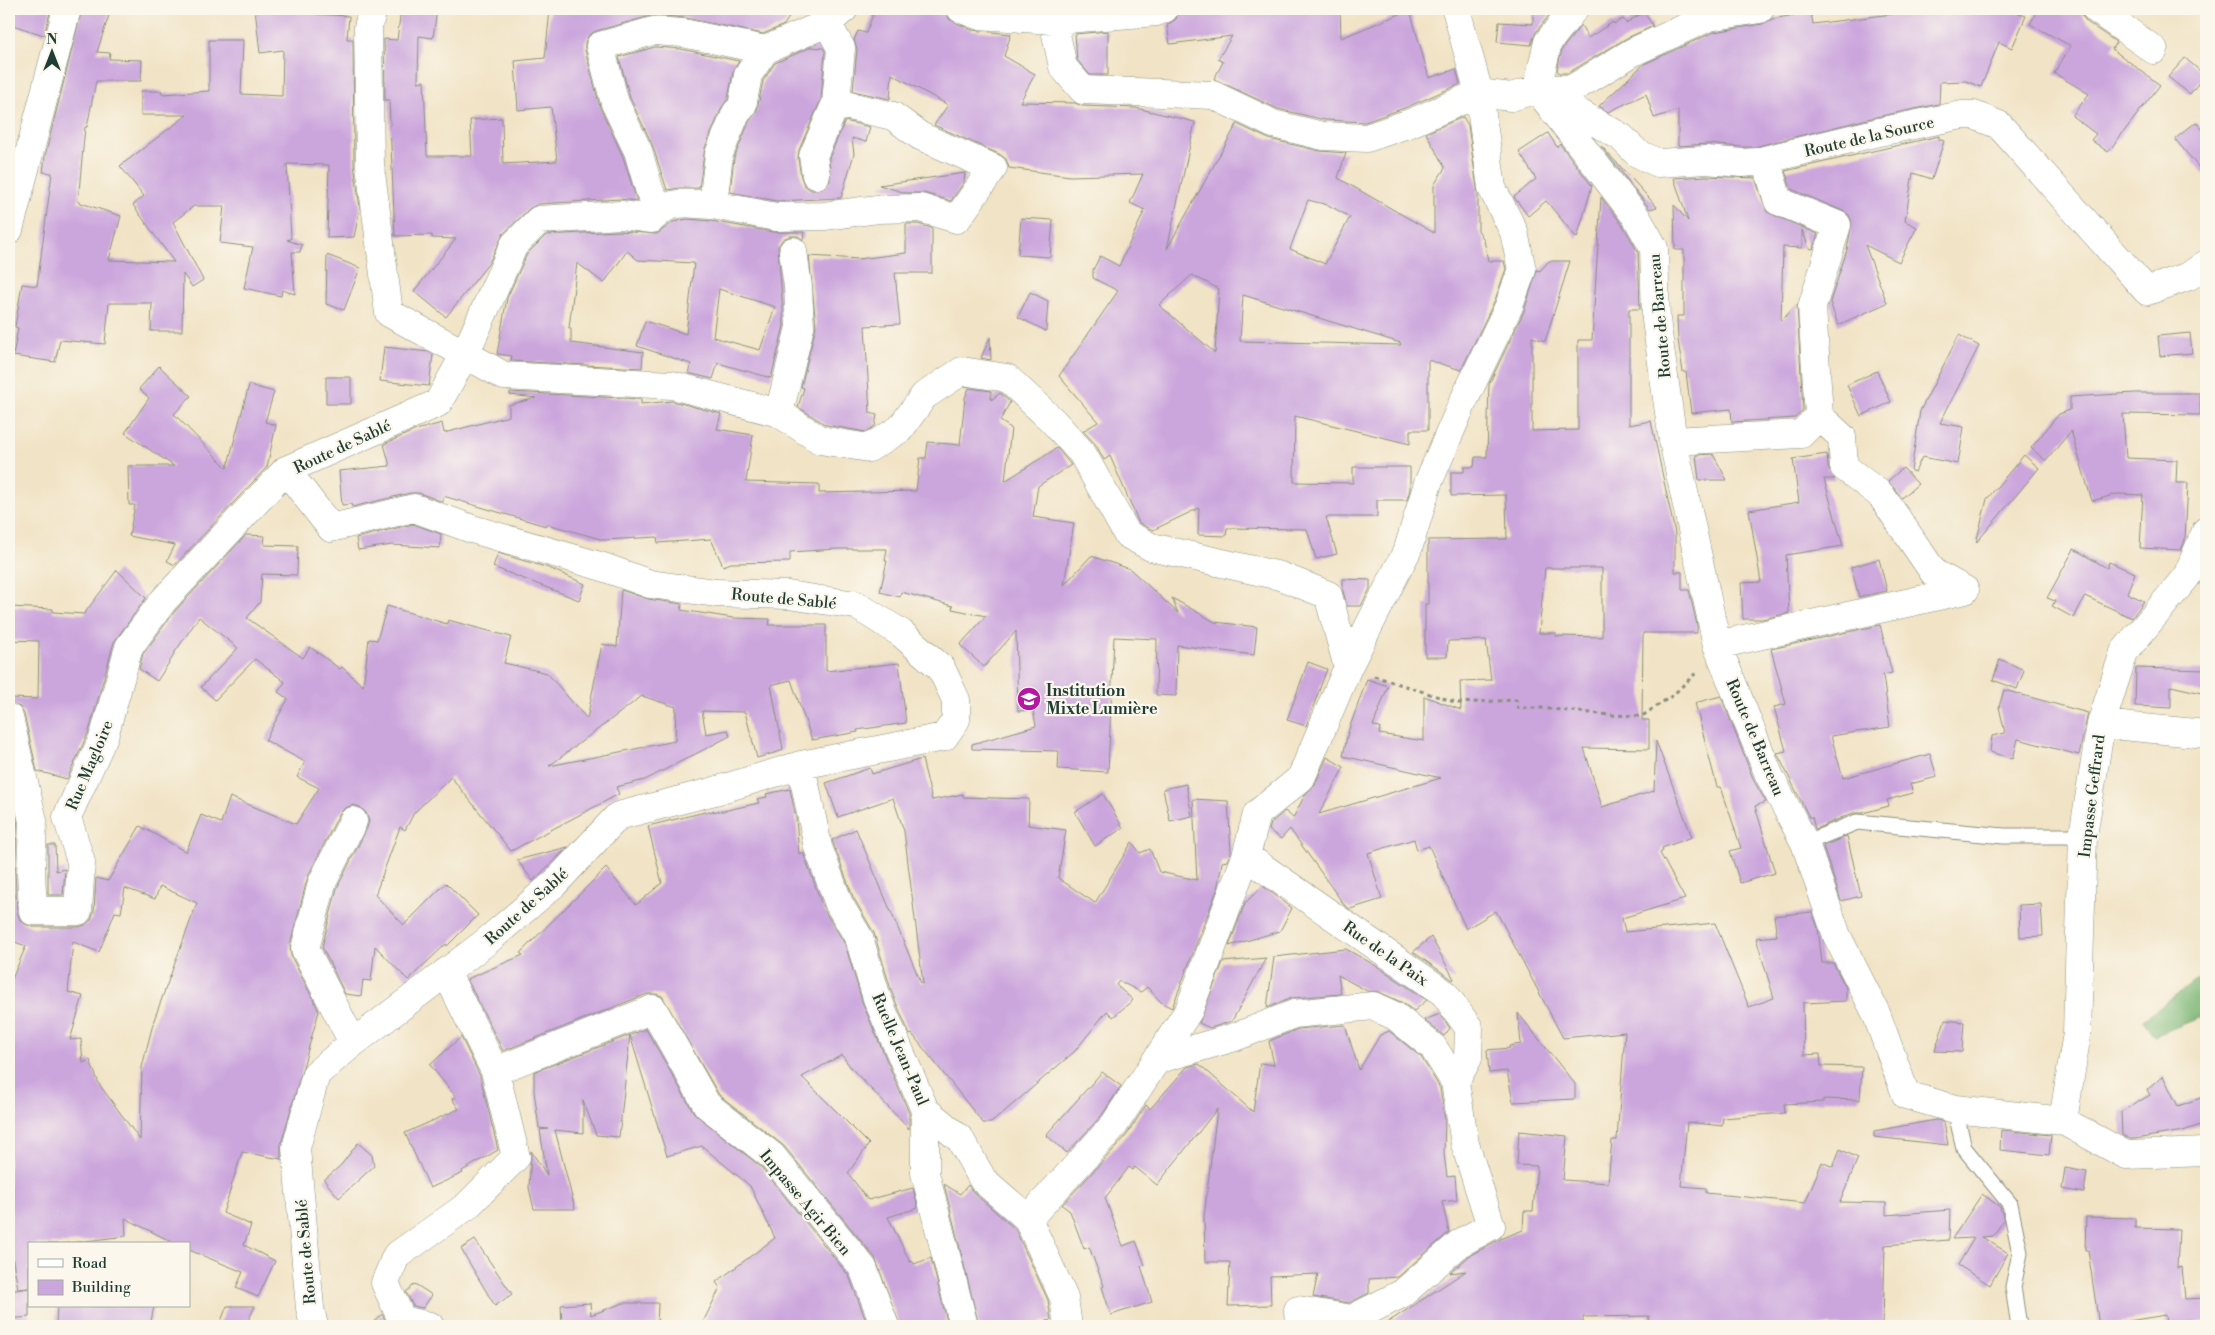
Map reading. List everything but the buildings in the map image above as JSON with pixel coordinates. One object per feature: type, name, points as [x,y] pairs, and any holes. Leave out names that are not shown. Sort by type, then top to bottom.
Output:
[{"type":"street","points":[[9,230],[67,9]]},
{"type":"street","points":[[961,9],[977,15],[1053,20],[1157,12],[1164,9]]},
{"type":"street","points":[[1028,1219],[1114,1124],[1159,1059],[1189,1010],[1246,856],[1257,814],[1301,778],[1348,667],[1408,549],[1428,482],[1463,402],[1509,306],[1522,270],[1514,232],[1492,188],[1479,93],[1456,9]]},
{"type":"street","points":[[1538,89],[1548,42],[1574,9]]},
{"type":"street","points":[[1053,20],[1063,67],[1083,90],[1213,95],[1273,124],[1323,136],[1367,138],[1413,122],[1479,93],[1511,97],[1538,89],[1572,89],[1633,52],[1709,17],[1760,9]]},
{"type":"street","points":[[2096,9],[2154,50]]},
{"type":"street","points":[[365,15],[370,165],[389,313],[504,376],[672,385],[779,413],[820,440],[869,448],[900,429],[924,396],[962,371],[1008,378],[1053,421],[1082,453],[1127,534],[1152,547],[1280,576],[1328,596],[1348,667]]},
{"type":"street","points":[[713,204],[719,154],[736,113],[742,108],[748,75],[766,50],[835,16],[841,48],[836,103],[813,156],[816,175]]},
{"type":"street","points":[[766,50],[682,33],[653,31],[600,46],[615,103],[638,151],[650,192],[660,210],[675,203],[713,204],[776,217],[824,216],[878,209],[920,208],[957,219],[993,168],[920,136],[893,116],[836,103]]},
{"type":"street","name":"Route de la Source","points":[[1538,89],[1621,138],[1637,153],[1658,164],[1706,160],[1742,163],[1766,160],[1879,132],[1962,115],[1974,115],[1999,125],[2146,292],[2190,276],[2206,264]]},
{"type":"street","name":"Route de Barreau","points":[[1538,89],[1637,218],[1654,248],[1656,320],[1673,442],[1717,645],[1769,775],[1805,843],[1837,936],[1876,1013],[1906,1095],[1956,1109],[2063,1120],[2126,1155],[2206,1152]]},
{"type":"street","points":[[1717,645],[1965,590],[1934,573],[1881,495],[1844,467],[1842,437],[1819,416],[1812,307],[1837,225],[1778,201],[1766,160]]},
{"type":"street","name":"Route de Sablé","points":[[314,1326],[310,1308],[296,1148],[316,1074],[352,1043],[486,942],[555,883],[618,816],[715,791],[801,765],[944,737],[956,720],[956,700],[941,668],[901,632],[856,605],[788,596],[716,593],[650,584],[602,567],[472,529],[414,508],[331,528],[286,470],[438,403],[465,354],[514,245],[539,220],[621,215],[652,219],[660,210]]},
{"type":"street","points":[[779,413],[800,327],[798,288],[793,251]]},
{"type":"street","points":[[1673,442],[1801,434],[1819,416]]},
{"type":"street","name":"Rue Magloire","points":[[9,718],[33,820],[31,874],[33,911],[78,910],[81,862],[67,816],[104,736],[129,647],[163,601],[286,470]]},
{"type":"street","name":"Impasse Geffrard","points":[[2063,1120],[2077,1033],[2083,836],[2101,724],[2124,652],[2197,581],[2206,531]]},
{"type":"street","points":[[2101,724],[2206,734]]},
{"type":"street","name":"Ruelle Jean-Paul","points":[[801,765],[818,846],[839,904],[859,938],[877,998],[925,1110],[960,1139],[983,1180],[1028,1219],[1064,1298],[1068,1326]]},
{"type":"street","points":[[352,1043],[304,949],[322,883],[353,820]]},
{"type":"street","name":"Rue de la Paix","points":[[1246,856],[1444,993],[1469,1028],[1468,1058],[1454,1082]]},
{"type":"street","points":[[430,1326],[402,1320],[385,1283],[396,1256],[467,1206],[516,1157],[495,1071],[446,972]]},
{"type":"street","points":[[1159,1059],[1235,1037],[1294,1014],[1373,1006],[1395,1016],[1433,1047],[1454,1082],[1465,1144],[1491,1226],[1460,1243],[1403,1293],[1352,1319],[1298,1310],[1299,1326]]},
{"type":"street","name":"Impasse Agir Bien","points":[[495,1071],[653,1009],[707,1105],[772,1156],[863,1268],[885,1326]]},
{"type":"street","points":[[925,1110],[925,1173],[964,1326]]},
{"type":"lane","points":[[1805,843],[1856,822],[2004,836],[2083,836]]},
{"type":"lane","points":[[1956,1109],[1964,1148],[2010,1204],[2020,1253],[2013,1287],[2019,1326]]},
{"type":"path","points":[[1348,667],[1458,703],[1516,700],[1518,708],[1541,708],[1610,716],[1642,716],[1673,695],[1691,678],[1717,645]]},
{"type":"green space","points":[[2206,973],[2206,1015],[2154,1036],[2143,1020]]},
{"type":"place","name":"Institution Mixte Lumière","points":[[1029,699]]}]
